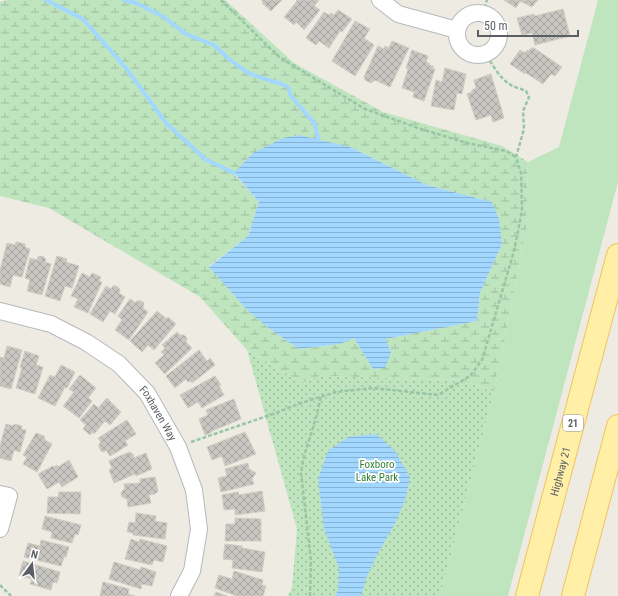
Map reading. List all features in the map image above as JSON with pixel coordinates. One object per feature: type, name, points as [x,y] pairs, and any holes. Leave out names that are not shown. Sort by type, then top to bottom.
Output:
[{"type":"main road","name":"Highway 21","points":[[527,596],[618,255]]},
{"type":"main road","points":[[573,596],[618,426]]},
{"type":"main road","points":[[537,596],[541,543]]},
{"type":"street","points":[[380,0],[398,14],[457,30]]},
{"type":"street","points":[[485,7],[497,24],[499,31],[498,38],[496,45],[491,50],[478,55],[472,54],[461,46],[458,40],[457,30],[461,21],[466,16],[485,7]]},
{"type":"street","name":"Foxhaven Way","points":[[0,311],[51,324],[86,342],[119,364],[147,393],[178,447],[194,490],[200,529],[192,571],[179,596]]},
{"type":"street","points":[[0,494],[9,496],[0,529]]},
{"type":"path","points":[[221,0],[279,57],[365,109],[460,141],[506,151],[516,157]]},
{"type":"path","points":[[178,447],[320,396],[336,392],[373,388],[438,395],[470,376],[482,360],[514,251],[522,211],[521,173],[516,157],[523,134],[523,111],[528,101],[528,93],[512,86],[507,82],[491,63],[485,53]]},
{"type":"path","points":[[310,596],[311,562],[302,473],[304,456],[316,418],[320,396]]},
{"type":"path","points":[[0,585],[11,596]]},
{"type":"green space","points":[[7,0],[225,0],[294,63],[383,112],[502,146],[528,162],[526,231],[494,392],[460,380],[320,376],[302,383],[247,350],[200,297],[49,208],[0,196],[0,2]],"holes":[[[350,147],[427,185],[492,202],[502,244],[480,293],[477,321],[385,339],[373,369],[354,337],[340,344],[299,349],[271,330],[248,311],[209,266],[248,236],[259,202],[234,174],[253,153]]]},
{"type":"green space","points":[[598,0],[618,0],[618,182],[508,596],[440,596],[494,392],[526,231],[528,162],[559,147]]},
{"type":"green space","name":"Foxboro Lake Park","points":[[247,350],[302,383],[320,376],[460,380],[494,392],[440,596],[288,596],[292,587],[297,529]]},
{"type":"water","points":[[299,135],[350,147],[427,185],[492,202],[499,219],[502,244],[480,293],[477,321],[386,339],[391,353],[385,368],[373,369],[354,338],[340,344],[299,349],[271,330],[248,311],[209,267],[248,236],[259,202],[234,173],[253,153],[283,138]]},
{"type":"water","points":[[376,434],[395,451],[410,477],[406,497],[395,524],[378,553],[367,576],[361,596],[335,596],[338,590],[339,568],[324,529],[318,479],[328,451],[348,437]]},
{"type":"building","points":[[261,0],[282,0],[271,11],[262,3],[263,2]]},
{"type":"building","points":[[296,0],[319,0],[314,6],[320,10],[304,30],[296,22],[294,25],[284,17],[297,1]]},
{"type":"building","points":[[504,0],[538,0],[532,7],[520,1],[516,8]]},
{"type":"building","points":[[563,9],[570,36],[535,45],[532,33],[522,35],[517,18],[534,14],[535,16]]},
{"type":"building","points":[[338,10],[352,19],[342,32],[340,31],[329,48],[319,41],[316,45],[306,38],[324,12],[329,15],[331,13],[334,15]]},
{"type":"building","points":[[355,21],[370,29],[364,38],[374,45],[355,76],[332,61]]},
{"type":"building","points":[[392,41],[409,48],[390,87],[375,80],[371,83],[365,80],[364,77],[378,46],[384,49],[385,46],[389,48]]},
{"type":"building","points":[[531,48],[534,48],[562,67],[555,76],[551,74],[543,84],[510,64],[520,50],[525,53]]},
{"type":"building","points":[[412,50],[428,56],[426,62],[433,66],[433,69],[435,69],[424,101],[413,97],[414,92],[402,88],[408,69],[406,68]]},
{"type":"building","points":[[445,68],[466,74],[462,94],[457,93],[454,110],[431,106],[436,80],[442,82]]},
{"type":"building","points":[[491,74],[504,118],[493,122],[491,115],[476,120],[467,94],[476,88],[474,80]]},
{"type":"building","points":[[16,242],[25,244],[25,247],[30,249],[22,277],[13,275],[10,287],[0,284],[0,270],[7,243],[15,245]]},
{"type":"building","points":[[40,256],[44,257],[46,260],[45,262],[51,264],[42,295],[27,291],[30,280],[25,278],[30,258],[37,260]]},
{"type":"building","points":[[57,256],[67,259],[66,262],[79,266],[72,288],[65,286],[60,301],[45,296]]},
{"type":"building","points":[[82,273],[90,277],[92,273],[101,277],[99,281],[102,282],[88,313],[74,307],[78,299],[71,296]]},
{"type":"building","points":[[106,286],[111,289],[113,286],[116,286],[119,288],[119,293],[125,297],[115,314],[110,311],[103,322],[90,314]]},
{"type":"building","points":[[130,299],[136,303],[137,301],[141,301],[144,303],[143,308],[148,312],[129,340],[115,330],[122,320],[118,316]]},
{"type":"building","points":[[157,311],[167,319],[168,317],[176,324],[154,350],[148,345],[142,352],[130,341]]},
{"type":"building","points":[[177,332],[187,338],[186,342],[192,348],[165,374],[155,363],[164,355],[161,352],[165,348],[162,345]]},
{"type":"building","points":[[7,346],[22,350],[11,389],[0,386],[0,357],[4,358]]},
{"type":"building","points":[[199,350],[207,361],[210,358],[215,365],[192,383],[190,381],[188,382],[186,379],[175,388],[166,376]]},
{"type":"building","points":[[25,351],[39,356],[36,365],[43,367],[35,394],[16,388]]},
{"type":"building","points":[[61,365],[75,372],[67,388],[65,387],[55,406],[38,398],[50,375],[55,377]]},
{"type":"building","points":[[80,375],[96,388],[88,398],[92,401],[79,418],[63,406],[74,392],[69,389]]},
{"type":"building","points":[[215,376],[221,385],[219,386],[224,395],[202,408],[198,402],[188,408],[180,395]]},
{"type":"building","points":[[107,398],[121,412],[110,425],[105,421],[94,434],[93,432],[90,435],[83,429],[86,425],[80,420],[94,404],[98,408]]},
{"type":"building","points":[[234,399],[241,419],[205,435],[199,419],[208,415],[206,410]]},
{"type":"building","points":[[127,420],[136,434],[125,441],[128,445],[110,456],[106,450],[104,452],[101,451],[99,444],[101,443],[98,438]]},
{"type":"building","points":[[6,424],[22,426],[21,429],[26,430],[20,452],[14,450],[11,461],[0,458],[0,445]]},
{"type":"building","points":[[245,432],[256,454],[225,466],[222,456],[212,460],[207,447]]},
{"type":"building","points":[[36,433],[44,436],[45,440],[52,444],[37,472],[23,464],[27,457],[23,455]]},
{"type":"building","points":[[129,452],[133,454],[134,458],[146,453],[152,469],[114,483],[109,470],[112,468],[109,461]]},
{"type":"building","points":[[69,460],[78,477],[62,487],[59,482],[47,489],[38,474],[53,466],[54,467],[57,465],[58,467]]},
{"type":"building","points":[[248,463],[249,469],[256,473],[252,479],[254,484],[221,492],[218,478],[227,476],[225,469]]},
{"type":"building","points":[[155,477],[158,491],[155,494],[149,495],[151,503],[128,507],[127,499],[122,497],[121,493],[125,489],[124,484],[140,483],[140,479]]},
{"type":"building","points":[[262,491],[265,511],[235,515],[235,509],[224,510],[222,495],[238,492],[239,495]]},
{"type":"building","points":[[59,492],[81,492],[80,514],[47,513],[48,497],[58,497]]},
{"type":"building","points":[[136,513],[156,516],[155,521],[167,523],[165,539],[133,535],[133,533],[127,532],[129,522],[135,523]]},
{"type":"building","points":[[45,516],[81,525],[78,535],[75,534],[72,543],[51,538],[52,532],[42,529]]},
{"type":"building","points":[[235,518],[261,519],[261,541],[225,541],[226,524],[235,524]]},
{"type":"building","points":[[131,539],[139,542],[140,539],[167,546],[163,562],[154,560],[152,565],[125,559]]},
{"type":"building","points":[[41,540],[69,547],[61,566],[24,557],[28,543],[40,546]]},
{"type":"building","points":[[225,544],[242,546],[242,548],[265,552],[262,572],[232,568],[233,560],[223,559]]},
{"type":"building","points":[[23,561],[60,572],[57,583],[53,582],[51,590],[30,584],[32,579],[19,576]]},
{"type":"building","points":[[114,562],[140,570],[141,567],[156,572],[152,586],[142,584],[141,589],[109,579]]},
{"type":"building","points":[[234,571],[263,580],[262,585],[266,586],[263,596],[237,596],[215,588],[219,575],[232,579]]},
{"type":"building","points":[[103,582],[129,589],[128,594],[135,596],[100,596]]},
{"type":"building","points":[[216,592],[227,596],[214,596]]},
{"type":"waterway","points":[[46,0],[83,19],[126,68],[166,123],[205,159],[234,173]]},
{"type":"waterway","points":[[124,0],[136,3],[162,16],[186,34],[214,45],[229,59],[248,73],[288,87],[291,96],[315,124],[318,139]]}]
